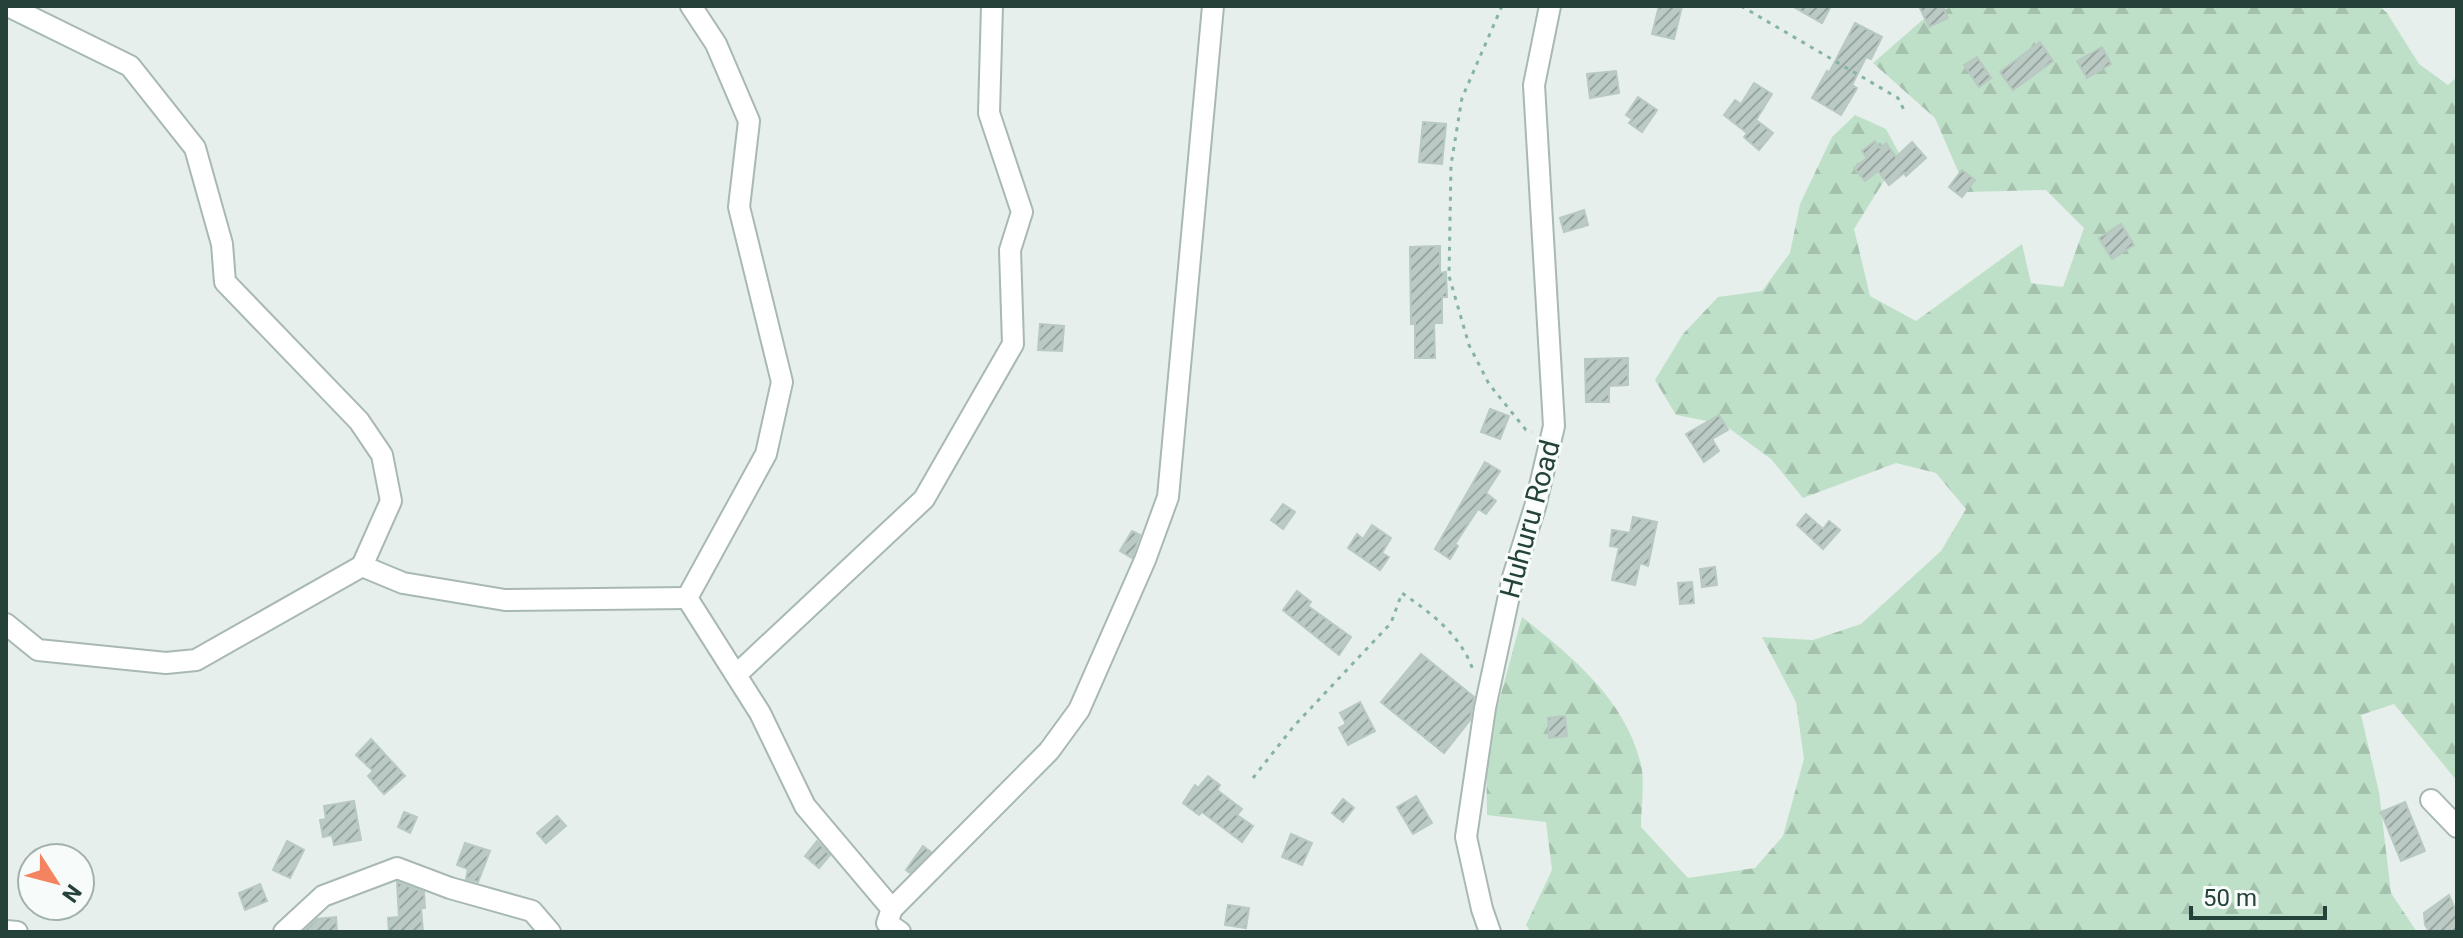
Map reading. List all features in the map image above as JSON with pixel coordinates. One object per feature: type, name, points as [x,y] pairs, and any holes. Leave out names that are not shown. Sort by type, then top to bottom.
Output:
[{"type":"street","points":[[6,624],[38,650],[166,663],[196,660],[362,566],[391,501],[382,455],[359,421],[225,282],[222,244],[195,148],[130,66],[8,6]]},
{"type":"street","points":[[687,598],[766,454],[782,382],[739,207],[749,121],[716,44],[691,6]]},
{"type":"street","points":[[736,675],[924,499],[1013,344],[1010,250],[1022,212],[989,113],[992,6]]},
{"type":"street","points":[[687,598],[760,713],[805,806],[891,924],[1049,751],[1079,710],[1145,560],[1168,497],[1213,6]]},
{"type":"street","name":"Huhuru Road","points":[[1490,932],[1466,837],[1485,708],[1513,577],[1535,507],[1554,426],[1534,85],[1550,6]]},
{"type":"street","points":[[362,566],[403,583],[505,600],[687,598]]},
{"type":"street","points":[[2431,800],[2457,827]]},
{"type":"street","points":[[284,932],[323,896],[397,868],[450,888],[532,911],[550,932]]},
{"type":"street","points":[[6,931],[17,932]]},
{"type":"path","points":[[1502,6],[1462,98],[1451,165],[1449,276],[1469,345],[1489,384],[1526,430],[1551,437]]},
{"type":"path","points":[[1741,6],[1898,98],[1904,110]]},
{"type":"path","points":[[1253,778],[1294,726],[1391,623],[1402,593],[1434,616],[1467,652],[1485,708]]},
{"type":"green space","points":[[1954,6],[2379,6],[2387,13],[2419,64],[2448,85],[2457,77],[2457,781],[2394,704],[2361,715],[2379,792],[2391,893],[2417,932],[1531,932],[1526,925],[1552,870],[1546,822],[1487,815],[1486,749],[1522,617],[1578,664],[1622,719],[1641,764],[1641,827],[1688,878],[1755,868],[1783,836],[1804,759],[1796,702],[1762,637],[1813,640],[1861,624],[1941,551],[1966,509],[1936,473],[1896,463],[1803,498],[1771,459],[1723,424],[1676,415],[1655,380],[1683,334],[1718,297],[1762,291],[1790,253],[1800,204],[1832,137],[1855,115],[1886,129],[1900,155],[1854,229],[1870,296],[1916,321],[2022,244],[2031,283],[2063,287],[2084,228],[2046,190],[1967,192],[1935,118],[1873,63],[1927,16]]},
{"type":"building","points":[[1659,6],[1682,6],[1674,39],[1652,34]]},
{"type":"building","points":[[1792,6],[1831,6],[1822,23]]},
{"type":"building","points":[[1919,6],[1943,6],[1948,18],[1929,27]]},
{"type":"building","points":[[1855,23],[1882,37],[1871,59],[1866,57],[1852,85],[1857,88],[1841,115],[1812,98]]},
{"type":"building","points":[[2040,42],[2053,61],[2013,90],[2000,72]]},
{"type":"building","points":[[2102,47],[2111,64],[2087,78],[2077,61]]},
{"type":"building","points":[[1977,57],[1991,78],[1979,87],[1964,65]]},
{"type":"building","points":[[1616,71],[1619,93],[1590,98],[1587,74]]},
{"type":"building","points":[[1754,83],[1772,94],[1756,120],[1773,133],[1759,150],[1744,137],[1747,133],[1724,115],[1735,100],[1741,104]]},
{"type":"building","points":[[1638,97],[1657,110],[1642,132],[1629,123],[1632,119],[1626,115]]},
{"type":"building","points":[[1423,122],[1446,124],[1442,164],[1419,162]]},
{"type":"building","points":[[1875,141],[1880,148],[1886,143],[1896,157],[1912,142],[1926,158],[1906,176],[1904,173],[1889,185],[1878,171],[1865,181],[1854,168],[1867,158],[1862,151]]},
{"type":"building","points":[[1962,170],[1975,180],[1962,197],[1949,187]]},
{"type":"building","points":[[1584,210],[1588,225],[1564,232],[1560,218]]},
{"type":"building","points":[[2121,224],[2134,245],[2112,259],[2099,238]]},
{"type":"building","points":[[1440,246],[1440,273],[1446,272],[1447,297],[1442,297],[1442,323],[1434,323],[1435,358],[1415,358],[1415,324],[1411,324],[1410,247]]},
{"type":"building","points":[[1040,324],[1064,326],[1062,351],[1038,350]]},
{"type":"building","points":[[1628,358],[1628,385],[1609,386],[1609,402],[1586,402],[1585,359]]},
{"type":"building","points":[[1490,409],[1509,416],[1500,439],[1481,432]]},
{"type":"building","points":[[1719,415],[1728,430],[1712,439],[1719,451],[1704,462],[1686,434]]},
{"type":"building","points":[[1485,462],[1500,471],[1486,493],[1496,501],[1486,514],[1478,509],[1455,544],[1458,546],[1450,559],[1435,549]]},
{"type":"building","points":[[1283,504],[1295,512],[1283,529],[1271,520]]},
{"type":"building","points":[[1806,514],[1823,529],[1829,521],[1840,530],[1823,549],[1797,525]]},
{"type":"building","points":[[1633,517],[1657,522],[1648,566],[1640,563],[1635,585],[1612,580],[1619,547],[1610,546],[1612,530],[1630,533]]},
{"type":"building","points":[[1372,525],[1391,538],[1382,553],[1389,557],[1380,570],[1348,548],[1357,534],[1363,539]]},
{"type":"building","points":[[1132,531],[1140,535],[1132,558],[1120,551]]},
{"type":"building","points":[[1715,567],[1717,585],[1702,587],[1700,569]]},
{"type":"building","points":[[1692,582],[1694,603],[1680,604],[1678,583]]},
{"type":"building","points":[[1297,591],[1311,602],[1308,606],[1351,637],[1339,655],[1283,610]]},
{"type":"building","points":[[1421,654],[1474,697],[1470,720],[1444,753],[1381,702]]},
{"type":"building","points":[[1360,702],[1375,731],[1348,745],[1339,728],[1346,724],[1340,713]]},
{"type":"building","points":[[1565,716],[1567,736],[1549,738],[1548,718]]},
{"type":"building","points":[[371,739],[405,776],[384,794],[368,776],[373,771],[356,755]]},
{"type":"building","points":[[1208,776],[1220,785],[1217,790],[1242,809],[1237,815],[1253,826],[1242,842],[1202,812],[1199,815],[1183,803],[1195,785],[1198,788]]},
{"type":"building","points":[[1416,796],[1432,823],[1413,834],[1397,807]]},
{"type":"building","points":[[1343,799],[1354,808],[1343,822],[1332,813]]},
{"type":"building","points":[[354,801],[361,840],[334,845],[332,835],[323,837],[320,820],[326,819],[324,806]]},
{"type":"building","points":[[2405,802],[2425,851],[2401,861],[2381,812]]},
{"type":"building","points":[[404,812],[417,817],[410,833],[398,827]]},
{"type":"building","points":[[557,816],[566,826],[546,843],[537,833]]},
{"type":"building","points":[[1291,834],[1312,843],[1302,865],[1282,857]]},
{"type":"building","points":[[287,841],[304,850],[290,878],[273,870]]},
{"type":"building","points":[[817,841],[830,855],[819,868],[805,856]]},
{"type":"building","points":[[465,843],[490,851],[478,882],[466,879],[468,869],[457,865]]},
{"type":"building","points":[[923,846],[931,852],[910,873],[906,870]]},
{"type":"building","points":[[397,882],[424,892],[425,908],[421,908],[423,932],[389,932],[388,918],[399,917]]},
{"type":"building","points":[[260,884],[267,901],[245,910],[239,893]]},
{"type":"building","points":[[2449,895],[2457,914],[2457,932],[2430,932],[2425,925],[2424,913]]},
{"type":"building","points":[[1228,905],[1249,908],[1246,928],[1225,925]]},
{"type":"building","points":[[336,917],[337,932],[303,932],[317,919]]}]
